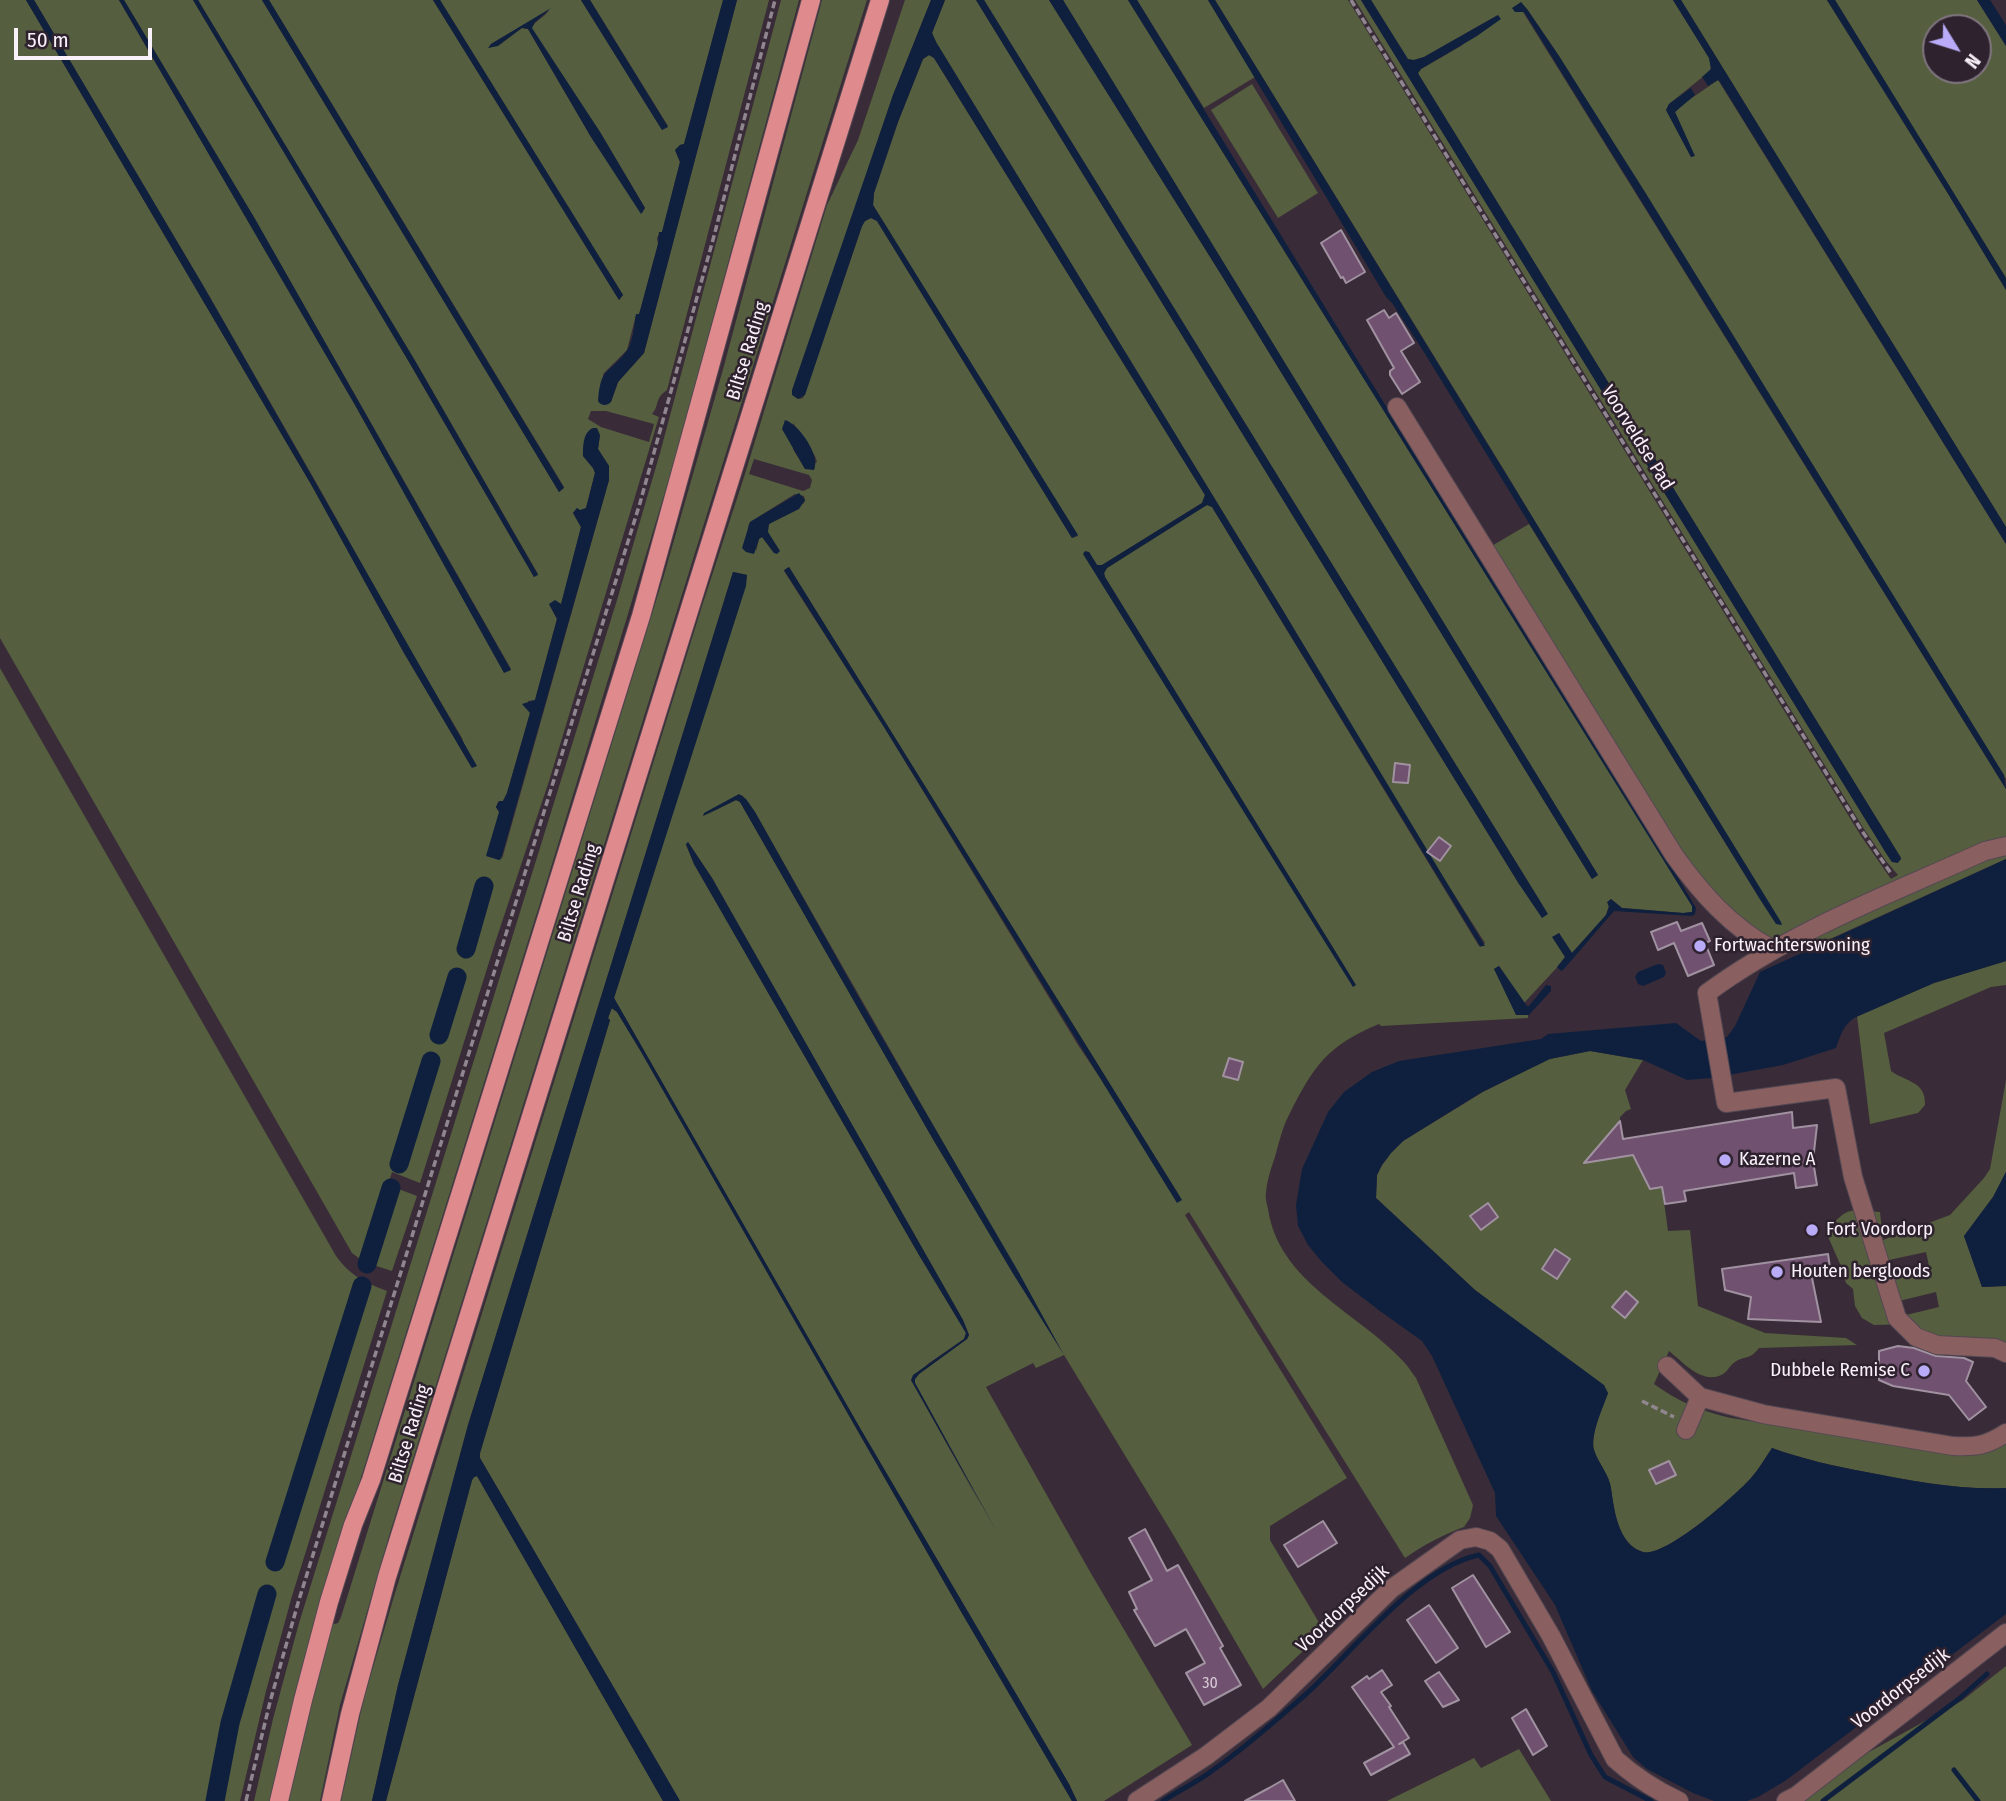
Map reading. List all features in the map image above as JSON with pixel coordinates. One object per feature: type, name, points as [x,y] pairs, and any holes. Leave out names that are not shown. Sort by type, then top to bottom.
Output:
[{"type":"main road","name":"Biltse Rading","points":[[279,1801],[303,1700],[349,1538],[371,1480],[641,616],[811,0]]},
{"type":"main road","name":"Biltse Rading","points":[[331,1801],[350,1714],[387,1577],[880,0]]},
{"type":"street","points":[[1397,407],[1681,864],[1711,903],[1752,938],[1772,949]]},
{"type":"street","points":[[2006,846],[1986,851],[1834,918],[1772,949],[1707,993],[1726,1103],[1836,1088],[1853,1177],[1897,1318],[1916,1337],[1927,1342],[1937,1345],[1995,1348],[2006,1353]]},
{"type":"street","points":[[1667,1366],[1700,1397],[1763,1414],[1953,1446],[1976,1447],[1992,1443],[2006,1433]]},
{"type":"street","points":[[1686,1430],[1700,1397]]},
{"type":"street","name":"Voordorpsedijk","points":[[1137,1801],[1206,1756],[1269,1709],[1391,1589],[1460,1540],[1476,1537],[1490,1541],[1500,1549],[1551,1636],[1615,1759],[1631,1773],[1679,1801]]},
{"type":"street","name":"Voordorpsedijk","points":[[1786,1801],[1849,1756],[2006,1633]]},
{"type":"path","points":[[246,1801],[298,1603],[640,503],[715,236],[775,0]]},
{"type":"path","name":"Voorveldse Pad","points":[[1351,0],[1860,828],[1901,889]]},
{"type":"path","points":[[1642,1401],[1664,1413]]},
{"type":"green space","points":[[0,0],[26,0],[312,486],[404,653],[472,768],[462,738],[204,287],[34,0],[119,0],[355,405],[505,672],[511,669],[255,219],[124,0],[193,0],[534,577],[538,574],[414,359],[198,0],[262,0],[559,492],[564,487],[269,0],[433,0],[619,300],[623,295],[440,0],[581,0],[662,130],[668,126],[590,0],[723,0],[684,144],[675,150],[680,162],[662,232],[657,238],[658,244],[640,311],[636,315],[627,350],[603,374],[611,402],[618,382],[644,353],[737,0],[769,0],[667,390],[660,396],[652,414],[659,417],[550,778],[420,1183],[392,1172],[388,1185],[417,1196],[392,1271],[364,1262],[352,1253],[0,638]],"holes":[[[549,10],[531,28],[600,132],[645,208],[642,213],[591,137],[528,29],[522,28],[489,48],[491,44]],[[591,411],[606,411],[654,424],[649,442],[601,427],[588,419]],[[600,435],[598,449],[609,466],[609,480],[502,859],[499,812],[496,807],[507,793],[530,713],[528,701],[535,700],[557,619],[549,604],[561,605],[581,527],[573,513],[577,508],[580,511],[586,508],[595,473],[583,456]]]},
{"type":"green space","points":[[781,0],[799,0],[675,459],[340,1545],[272,1801],[254,1801],[299,1623],[617,600],[660,453]]},
{"type":"green space","points":[[822,0],[867,0],[389,1536],[340,1705],[320,1801],[286,1801],[330,1625],[338,1623],[341,1617],[664,575],[722,373]]},
{"type":"green space","points":[[905,0],[931,0],[893,95],[795,397],[803,398],[862,226],[871,218],[877,221],[1072,538],[1078,536],[873,205],[874,193],[898,122],[923,59],[929,55],[934,58],[1205,495],[1202,503],[1102,565],[1097,565],[1089,552],[1084,552],[1356,985],[1105,577],[1107,568],[1203,507],[1212,507],[1481,947],[1485,943],[1427,852],[932,33],[945,0],[976,0],[1519,884],[1540,901],[984,0],[1049,0],[1222,276],[1592,879],[1598,875],[1063,0],[1128,0],[1647,833],[1692,906],[1692,912],[1622,908],[1611,899],[1606,915],[1572,953],[1559,933],[1553,937],[1565,957],[1564,960],[1524,1003],[1499,966],[1494,969],[1523,1015],[1528,1015],[1528,1018],[1379,1024],[1346,1041],[1323,1060],[1305,1084],[1284,1126],[1269,1175],[1266,1195],[1275,1235],[1287,1257],[1304,1277],[1385,1343],[1416,1378],[1473,1505],[1470,1518],[1464,1527],[1448,1533],[1405,1558],[1189,1212],[1185,1215],[1347,1478],[1270,1526],[1270,1540],[1324,1631],[1263,1689],[1064,1355],[1036,1368],[1033,1363],[986,1387],[1192,1745],[1104,1801],[1077,1801],[614,998],[747,575],[733,572],[468,1425],[398,1685],[372,1801],[341,1801],[364,1698],[395,1593],[702,606],[827,205],[858,140]],"holes":[[[793,423],[817,462],[805,469],[793,449]],[[754,459],[809,475],[812,480],[810,488],[803,491],[749,474]],[[795,494],[804,496],[804,503],[769,524],[767,529],[774,553],[762,537],[756,551],[748,527],[750,522]],[[789,567],[1182,1200],[1078,1045],[884,727],[784,571]],[[742,795],[755,812],[1057,1343],[934,1141],[740,802],[736,800],[704,816]],[[688,842],[712,878],[963,1320],[969,1335],[967,1339],[919,1374],[915,1383],[982,1507],[911,1380],[929,1363],[964,1339],[966,1333],[694,864],[686,845]]]},
{"type":"green space","points":[[1137,0],[1208,0],[1255,77],[1204,108]]},
{"type":"green space","points":[[1215,0],[1348,0],[1861,836],[1891,879],[1898,875],[1864,829],[1355,0],[1361,0],[1886,853],[1892,862],[1901,860],[1418,73],[1461,46],[1498,15],[1424,57],[1408,60],[1371,0],[1673,0],[1709,58],[1711,67],[1710,71],[1669,104],[1666,110],[1691,157],[1694,155],[1675,112],[1718,80],[2006,544],[2006,779],[1559,56],[1527,9],[1515,12],[1523,12],[2006,789],[2006,859],[1799,953],[1767,940],[1726,907],[1689,866],[1490,547],[1529,524],[1761,901],[1512,483]]},
{"type":"green space","points":[[1681,0],[1827,0],[1947,192],[2006,290],[2006,527]]},
{"type":"green space","points":[[1835,0],[1977,0],[1986,14],[1922,14],[1922,84],[1992,84],[1992,24],[2006,46],[2006,278]]},
{"type":"green space","points":[[1252,84],[1318,193],[1278,218],[1211,110]]},
{"type":"green space","points":[[0,668],[336,1256],[358,1278],[387,1291],[292,1596],[240,1801],[0,1801]]},
{"type":"green space","points":[[2006,961],[2006,985],[1991,987],[1884,1033],[1891,1071],[1919,1087],[1925,1105],[1918,1113],[1870,1124],[1857,1016],[1934,983]]},
{"type":"green space","points":[[611,1008],[617,1012],[640,1050],[1072,1801],[680,1801],[480,1458],[610,1020]]},
{"type":"green space","points":[[1590,1051],[1643,1060],[1625,1090],[1631,1109],[1620,1117],[1620,1121],[1585,1162],[1633,1155],[1650,1189],[1662,1187],[1668,1231],[1690,1230],[1698,1306],[1765,1333],[1846,1338],[1857,1345],[1759,1348],[1716,1377],[1701,1375],[1669,1351],[1654,1384],[1691,1405],[1731,1418],[1953,1452],[2006,1442],[2006,1488],[1953,1486],[1901,1479],[1830,1465],[1772,1448],[1743,1487],[1683,1536],[1653,1551],[1643,1552],[1628,1542],[1619,1525],[1608,1478],[1593,1444],[1595,1429],[1608,1393],[1475,1290],[1376,1198],[1377,1175],[1391,1153],[1403,1141],[1483,1092],[1549,1059]]},
{"type":"green space","points":[[2006,1080],[2006,1172],[1993,1197],[1964,1236],[1982,1287],[2006,1286],[2006,1345],[1935,1338],[1911,1324],[1874,1325],[1862,1318],[1855,1306],[1853,1289],[1846,1283],[1826,1232],[1844,1214],[1854,1210],[1880,1212],[1883,1240],[1950,1215],[1990,1169]],"holes":[[[1926,1252],[1929,1266],[1892,1275],[1889,1260]],[[1936,1292],[1939,1307],[1902,1316],[1899,1301]]]},
{"type":"green space","points":[[477,1476],[663,1801],[386,1801],[472,1480]]},
{"type":"green space","points":[[2006,1666],[2006,1801],[1802,1801],[1869,1752],[1963,1700]]},
{"type":"green space","points":[[1519,1749],[1551,1801],[1387,1801],[1474,1758],[1481,1768]]},
{"type":"water","points":[[26,0],[34,0],[204,287],[477,766],[472,768],[404,653],[312,486]]},
{"type":"water","points":[[119,0],[124,0],[255,219],[511,670],[504,673],[355,405]]},
{"type":"water","points":[[193,0],[198,0],[414,359],[538,575],[534,577]]},
{"type":"water","points":[[262,0],[269,0],[564,488],[559,492]]},
{"type":"water","points":[[433,0],[440,0],[623,295],[619,300]]},
{"type":"water","points":[[581,0],[590,0],[668,127],[662,130]]},
{"type":"water","points":[[723,0],[737,0],[644,353],[618,382],[611,402],[602,405],[598,401],[603,377],[628,349],[636,314],[640,311],[659,232],[662,232],[680,162],[675,150],[684,144]]},
{"type":"water","points":[[931,0],[945,0],[932,33],[936,42],[1485,946],[1480,946],[1212,507],[1207,505],[1107,568],[1105,577],[1356,985],[1353,987],[1083,554],[1085,551],[1089,552],[1097,565],[1102,565],[1202,503],[1205,495],[934,58],[929,55],[923,59],[898,122],[874,193],[873,205],[1078,535],[1072,538],[877,221],[871,218],[862,226],[805,395],[798,399],[792,395],[893,95]]},
{"type":"water","points":[[976,0],[984,0],[1540,901],[1548,914],[1542,918],[1519,884]]},
{"type":"water","points":[[1049,0],[1063,0],[1598,875],[1592,879],[1222,276]]},
{"type":"water","points":[[1128,0],[1137,0],[1647,825],[1696,908],[1692,916],[1614,911],[1564,969],[1561,971],[1557,967],[1565,957],[1552,937],[1559,933],[1572,953],[1606,915],[1609,907],[1607,902],[1611,899],[1622,908],[1683,913],[1692,912],[1692,906]]},
{"type":"water","points":[[1208,0],[1215,0],[1782,925],[1776,924],[1761,901],[1422,349],[1386,297]]},
{"type":"water","points":[[1361,0],[1371,0],[1408,59],[1414,60],[1498,15],[1501,19],[1418,73],[1901,858],[1898,863],[1892,862],[1886,853]]},
{"type":"water","points":[[1673,0],[1681,0],[2006,527],[2006,544],[1720,82],[1718,80],[1708,86],[1702,77],[1711,69],[1709,58]]},
{"type":"water","points":[[1827,0],[1835,0],[2006,278],[2006,290],[1947,192]]},
{"type":"water","points":[[1977,0],[1990,0],[2006,25],[2006,46],[1992,24],[1992,14],[1986,14]]},
{"type":"water","points":[[1521,2],[1559,56],[1645,192],[2004,775],[2006,789],[1524,12],[1515,12],[1512,8]]},
{"type":"water","points":[[551,8],[532,28],[600,132],[645,208],[641,214],[591,137],[528,29],[522,28],[498,46],[488,48]]},
{"type":"water","points":[[1691,88],[1695,95],[1675,112],[1695,156],[1691,157],[1666,110],[1669,104]]},
{"type":"water","points":[[785,420],[802,434],[812,449],[814,470],[805,469],[782,429]]},
{"type":"water","points":[[593,428],[597,428],[600,435],[598,449],[609,466],[609,480],[499,860],[486,856],[499,812],[496,807],[507,793],[530,713],[522,704],[535,700],[557,619],[549,604],[555,600],[561,604],[581,527],[573,513],[577,508],[586,508],[595,473],[583,456],[585,436]]},
{"type":"water","points":[[799,493],[805,500],[799,509],[769,524],[768,532],[780,551],[774,553],[762,537],[754,554],[746,552],[742,548],[750,522]]},
{"type":"water","points":[[789,567],[1182,1200],[1177,1203],[884,727],[784,570]]},
{"type":"water","points":[[733,572],[747,575],[746,586],[614,998],[1077,1801],[1072,1801],[640,1050],[612,1008],[480,1458],[680,1801],[663,1801],[477,1476],[472,1480],[386,1801],[372,1801],[398,1685],[468,1425]]},
{"type":"water","points":[[739,794],[755,812],[1064,1355],[934,1141],[740,802],[736,800],[703,816]]},
{"type":"water","points":[[688,842],[712,878],[963,1320],[969,1335],[967,1339],[919,1374],[915,1383],[997,1532],[911,1380],[913,1375],[964,1339],[966,1333],[694,864],[686,844]]},
{"type":"water","points":[[2006,859],[2006,961],[1934,983],[1854,1018],[1844,1028],[1836,1048],[1783,1065],[1687,1080],[1643,1060],[1590,1051],[1550,1059],[1482,1092],[1403,1141],[1391,1153],[1377,1175],[1376,1198],[1475,1290],[1604,1385],[1608,1393],[1595,1429],[1594,1450],[1610,1483],[1623,1534],[1628,1542],[1643,1552],[1667,1546],[1699,1524],[1751,1478],[1772,1448],[1818,1462],[1901,1479],[1953,1486],[2006,1488],[2006,1614],[1785,1781],[1747,1801],[1714,1801],[1647,1769],[1633,1757],[1592,1691],[1555,1605],[1496,1516],[1495,1493],[1432,1356],[1422,1341],[1342,1282],[1308,1245],[1298,1226],[1296,1205],[1302,1169],[1328,1112],[1344,1092],[1372,1072],[1399,1061],[1541,1039],[1548,1034],[1676,1023],[1701,1041],[1727,1037],[1735,1026],[1760,972]]},
{"type":"water","points":[[1658,964],[1663,965],[1666,973],[1664,977],[1643,986],[1638,984],[1635,977],[1638,972]]},
{"type":"water","points":[[1499,966],[1527,1006],[1546,985],[1551,986],[1551,991],[1529,1015],[1516,1015],[1494,969]]},
{"type":"water","points":[[2006,1172],[2006,1286],[1982,1287],[1964,1236],[1993,1197]]},
{"type":"building","points":[[1341,230],[1365,272],[1346,283],[1321,243]]},
{"type":"building","points":[[1384,310],[1389,318],[1396,313],[1414,343],[1401,351],[1420,382],[1402,394],[1390,375],[1394,368],[1367,320]]},
{"type":"building","points":[[1395,763],[1410,765],[1408,783],[1393,782]]},
{"type":"building","points":[[1439,837],[1451,846],[1440,861],[1427,852]]},
{"type":"building","name":"Fortwachterswoning","points":[[1677,922],[1681,931],[1702,923],[1710,941],[1705,943],[1714,965],[1688,976],[1674,943],[1658,950],[1651,932]]},
{"type":"building","points":[[1229,1058],[1243,1062],[1238,1080],[1223,1076]]},
{"type":"building","name":"Kazerne A","points":[[1792,1112],[1793,1128],[1817,1125],[1813,1161],[1817,1185],[1796,1188],[1794,1173],[1684,1191],[1686,1201],[1665,1204],[1662,1187],[1650,1189],[1633,1155],[1584,1163],[1620,1121],[1623,1139]]},
{"type":"building","points":[[1488,1203],[1498,1217],[1481,1230],[1470,1216]]},
{"type":"building","points":[[1555,1249],[1570,1259],[1557,1279],[1542,1269]]},
{"type":"building","points":[[1828,1254],[1831,1275],[1812,1278],[1821,1322],[1748,1319],[1751,1297],[1725,1290],[1722,1269]]},
{"type":"building","points":[[1626,1291],[1638,1302],[1625,1318],[1612,1307]]},
{"type":"building","name":"Dubbele Remise C","points":[[1898,1346],[1973,1362],[1966,1381],[1986,1407],[1969,1420],[1949,1395],[1893,1386],[1879,1380],[1879,1351]]},
{"type":"building","points":[[1669,1461],[1676,1475],[1656,1484],[1649,1470]]},
{"type":"building","points":[[1323,1521],[1337,1543],[1298,1567],[1284,1545]]},
{"type":"building","points":[[1145,1529],[1167,1571],[1178,1565],[1223,1646],[1220,1648],[1241,1685],[1204,1705],[1186,1673],[1205,1663],[1186,1629],[1155,1646],[1134,1610],[1137,1609],[1129,1592],[1152,1580],[1129,1538]]},
{"type":"building","points":[[1473,1575],[1510,1632],[1486,1647],[1452,1588]]},
{"type":"building","points":[[1429,1605],[1458,1648],[1436,1663],[1407,1620]]},
{"type":"building","points":[[1382,1670],[1392,1685],[1381,1692],[1409,1738],[1399,1744],[1403,1742],[1410,1754],[1371,1775],[1364,1763],[1394,1747],[1352,1687],[1367,1676],[1369,1679]]},
{"type":"building","points":[[1439,1672],[1459,1700],[1443,1707],[1425,1681]]},
{"type":"building","points":[[1526,1709],[1547,1746],[1533,1755],[1512,1718]]},
{"type":"building","points":[[1283,1780],[1295,1801],[1245,1801],[1269,1788]]},
{"type":"waterway","points":[[466,949],[484,886]]},
{"type":"waterway","points":[[439,1035],[457,977]]},
{"type":"waterway","points":[[399,1164],[431,1061]]},
{"type":"waterway","points":[[367,1264],[391,1188]]},
{"type":"waterway","points":[[275,1562],[362,1286]]},
{"type":"waterway","points":[[1163,1801],[1207,1774],[1260,1734],[1305,1695],[1386,1614],[1432,1576],[1455,1563],[1479,1555],[1490,1566],[1553,1672],[1591,1755],[1605,1777],[1651,1801]]},
{"type":"waterway","points":[[215,1801],[230,1723],[267,1594]]},
{"type":"waterway","points":[[1823,1801],[1960,1698],[1987,1674]]},
{"type":"waterway","points":[[1954,1770],[1978,1801]]},
{"type":"place","name":"Fortwachterswoning","points":[[1700,946]]},
{"type":"place","name":"Kazerne A","points":[[1725,1160]]},
{"type":"place","name":"Fort Voordorp","points":[[1812,1230]]},
{"type":"place","name":"Houten bergloods","points":[[1777,1272]]},
{"type":"place","name":"Dubbele Remise C","points":[[1924,1371]]}]
